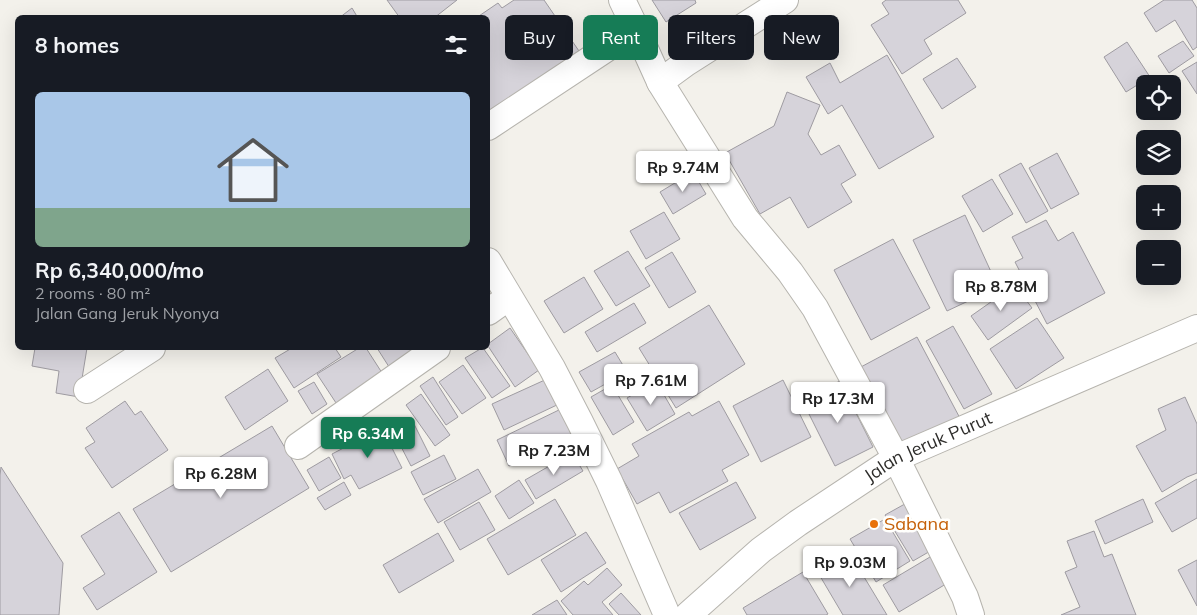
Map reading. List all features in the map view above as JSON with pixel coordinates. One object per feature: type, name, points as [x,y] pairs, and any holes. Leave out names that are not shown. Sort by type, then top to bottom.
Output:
[{"type":"street","points":[[622,0],[629,15]]},
{"type":"street","points":[[660,82],[686,63],[785,0]]},
{"type":"street","points":[[490,126],[589,60]]},
{"type":"street","points":[[650,60],[660,82],[745,218],[790,272],[815,308],[896,458],[965,597],[971,615]]},
{"type":"street","points":[[490,264],[552,368],[580,422],[609,481],[667,615]]},
{"type":"street","points":[[490,311],[509,297]]},
{"type":"street","name":"Jalan Jeruk Purut","points":[[688,615],[761,550],[896,458],[1197,328]]},
{"type":"street","points":[[88,390],[149,350]]},
{"type":"street","points":[[298,446],[434,350]]},
{"type":"building","points":[[387,0],[457,0],[438,15],[398,15]]},
{"type":"building","points":[[514,0],[544,0],[554,15],[505,15],[505,60],[566,60],[490,112],[490,15],[480,15],[498,3],[502,8]]},
{"type":"building","points":[[652,0],[695,0],[696,3],[677,15],[668,15],[668,21],[666,22]]},
{"type":"building","points":[[886,0],[958,0],[966,13],[924,40],[932,54],[902,74],[871,25],[889,14],[882,3]]},
{"type":"building","points":[[1164,0],[1192,0],[1197,8],[1197,47],[1193,50],[1175,20],[1156,32],[1144,13]]},
{"type":"building","points":[[352,8],[356,15],[343,15]]},
{"type":"building","points":[[1183,41],[1194,56],[1169,73],[1158,56]]},
{"type":"building","points":[[573,42],[579,51],[573,55]]},
{"type":"building","points":[[1127,42],[1149,75],[1136,75],[1136,86],[1126,92],[1104,57]]},
{"type":"building","points":[[887,55],[934,137],[879,169],[842,105],[828,114],[806,77],[830,63],[840,83]]},
{"type":"building","points":[[957,58],[976,87],[942,109],[923,79]]},
{"type":"building","points":[[1197,62],[1197,94],[1182,71]]},
{"type":"building","points":[[787,92],[820,105],[808,134],[821,155],[839,145],[856,175],[841,184],[852,202],[808,228],[790,197],[760,214],[725,153],[774,126]]},
{"type":"building","points":[[1057,153],[1079,194],[1051,209],[1029,168]]},
{"type":"building","points":[[1021,163],[1048,211],[1026,223],[999,175]]},
{"type":"building","points":[[693,172],[706,194],[673,214],[660,192]]},
{"type":"building","points":[[992,179],[1013,214],[983,232],[962,196]]},
{"type":"building","points":[[664,212],[680,239],[646,259],[630,231]]},
{"type":"building","points":[[965,215],[998,287],[947,311],[913,240]]},
{"type":"building","points":[[1046,220],[1058,241],[1073,232],[1105,293],[1047,324],[1015,262],[1023,258],[1012,237]]},
{"type":"building","points":[[893,239],[930,308],[871,340],[834,270]]},
{"type":"building","points":[[628,251],[650,286],[616,306],[594,271]]},
{"type":"building","points":[[672,252],[696,292],[669,308],[645,268]]},
{"type":"building","points":[[584,277],[603,309],[564,333],[544,301]]},
{"type":"building","points":[[1015,285],[1032,308],[988,340],[971,316]]},
{"type":"building","points":[[634,303],[646,323],[597,352],[585,332]]},
{"type":"building","points":[[709,305],[745,364],[676,408],[639,348]]},
{"type":"building","points":[[1037,318],[1064,358],[1016,389],[990,349]]},
{"type":"building","points":[[953,326],[992,394],[964,409],[926,341]]},
{"type":"building","points":[[510,328],[539,370],[515,387],[490,349],[490,343]]},
{"type":"building","points":[[917,337],[962,422],[905,453],[859,368]]},
{"type":"building","points":[[35,350],[87,350],[79,397],[56,393],[59,371],[32,366]]},
{"type":"building","points":[[289,350],[336,350],[341,357],[294,388],[275,358]]},
{"type":"building","points":[[356,350],[367,350],[386,379],[340,409],[317,374]]},
{"type":"building","points":[[378,350],[423,350],[391,370]]},
{"type":"building","points":[[479,350],[484,350],[510,386],[492,398],[465,358]]},
{"type":"building","points":[[615,352],[627,372],[591,392],[579,372]]},
{"type":"building","points":[[463,365],[486,398],[462,414],[439,382]]},
{"type":"building","points":[[268,369],[288,401],[245,430],[225,397]]},
{"type":"building","points":[[433,377],[458,417],[446,425],[420,386]]},
{"type":"building","points":[[547,379],[559,404],[504,430],[492,404]]},
{"type":"building","points":[[783,380],[811,437],[761,462],[733,406]]},
{"type":"building","points":[[656,381],[675,414],[647,431],[627,398]]},
{"type":"building","points":[[840,381],[873,447],[835,466],[802,400]]},
{"type":"building","points":[[314,382],[327,404],[312,414],[298,391]]},
{"type":"building","points":[[612,385],[634,422],[613,435],[591,397]]},
{"type":"building","points":[[421,394],[450,435],[435,446],[406,405]]},
{"type":"building","points":[[1185,397],[1197,424],[1197,473],[1162,492],[1136,446],[1166,430],[1158,409]]},
{"type":"building","points":[[125,401],[135,415],[141,411],[168,450],[112,488],[85,448],[95,442],[86,428]]},
{"type":"building","points":[[719,401],[749,455],[722,470],[728,481],[670,513],[659,492],[637,504],[617,469],[639,456],[632,444],[689,412],[692,416]]},
{"type":"building","points":[[563,408],[576,434],[509,466],[497,440]]},
{"type":"building","points":[[413,422],[430,456],[411,466],[393,431]]},
{"type":"building","points":[[272,426],[309,488],[171,572],[133,509]]},
{"type":"building","points":[[382,428],[402,468],[359,489],[351,475],[344,479],[332,454]]},
{"type":"building","points":[[572,453],[583,471],[536,499],[525,480]]},
{"type":"building","points":[[444,455],[456,479],[423,495],[411,472]]},
{"type":"building","points":[[329,457],[341,478],[319,491],[307,470]]},
{"type":"building","points":[[1,467],[63,563],[59,615],[0,615]]},
{"type":"building","points":[[478,469],[491,492],[438,523],[424,499]]},
{"type":"building","points":[[1197,479],[1197,518],[1172,532],[1155,503]]},
{"type":"building","points":[[519,480],[534,503],[509,519],[495,496]]},
{"type":"building","points":[[344,482],[351,495],[325,510],[317,498]]},
{"type":"building","points":[[736,482],[756,518],[700,550],[679,513]]},
{"type":"building","points":[[555,499],[576,535],[508,575],[487,539]]},
{"type":"building","points":[[1143,499],[1153,522],[1105,544],[1095,521]]},
{"type":"building","points":[[912,500],[939,546],[913,561],[885,515]]},
{"type":"building","points":[[479,502],[495,530],[460,550],[444,522]]},
{"type":"building","points":[[119,512],[157,572],[97,610],[83,588],[105,574],[81,536]]},
{"type":"building","points":[[885,519],[910,561],[876,582],[850,539]]},
{"type":"building","points":[[1094,531],[1104,557],[1112,554],[1136,615],[1061,615],[1080,607],[1065,572],[1077,567],[1067,541]]},
{"type":"building","points":[[586,532],[606,563],[561,592],[541,560]]},
{"type":"building","points":[[438,533],[454,561],[399,593],[383,565]]},
{"type":"building","points":[[849,552],[887,615],[843,615],[817,571]]},
{"type":"building","points":[[935,554],[951,581],[899,612],[883,585]]},
{"type":"building","points":[[1197,560],[1197,606],[1178,570]]},
{"type":"building","points":[[607,568],[622,585],[602,602],[613,615],[573,615],[561,601],[584,581],[588,585]]},
{"type":"building","points":[[803,572],[828,614],[747,615],[743,608]]},
{"type":"building","points":[[621,593],[641,615],[619,615],[609,604]]},
{"type":"building","points":[[557,600],[567,615],[532,615]]},
{"type":"place","name":"Sabana","points":[[874,524]]}]
